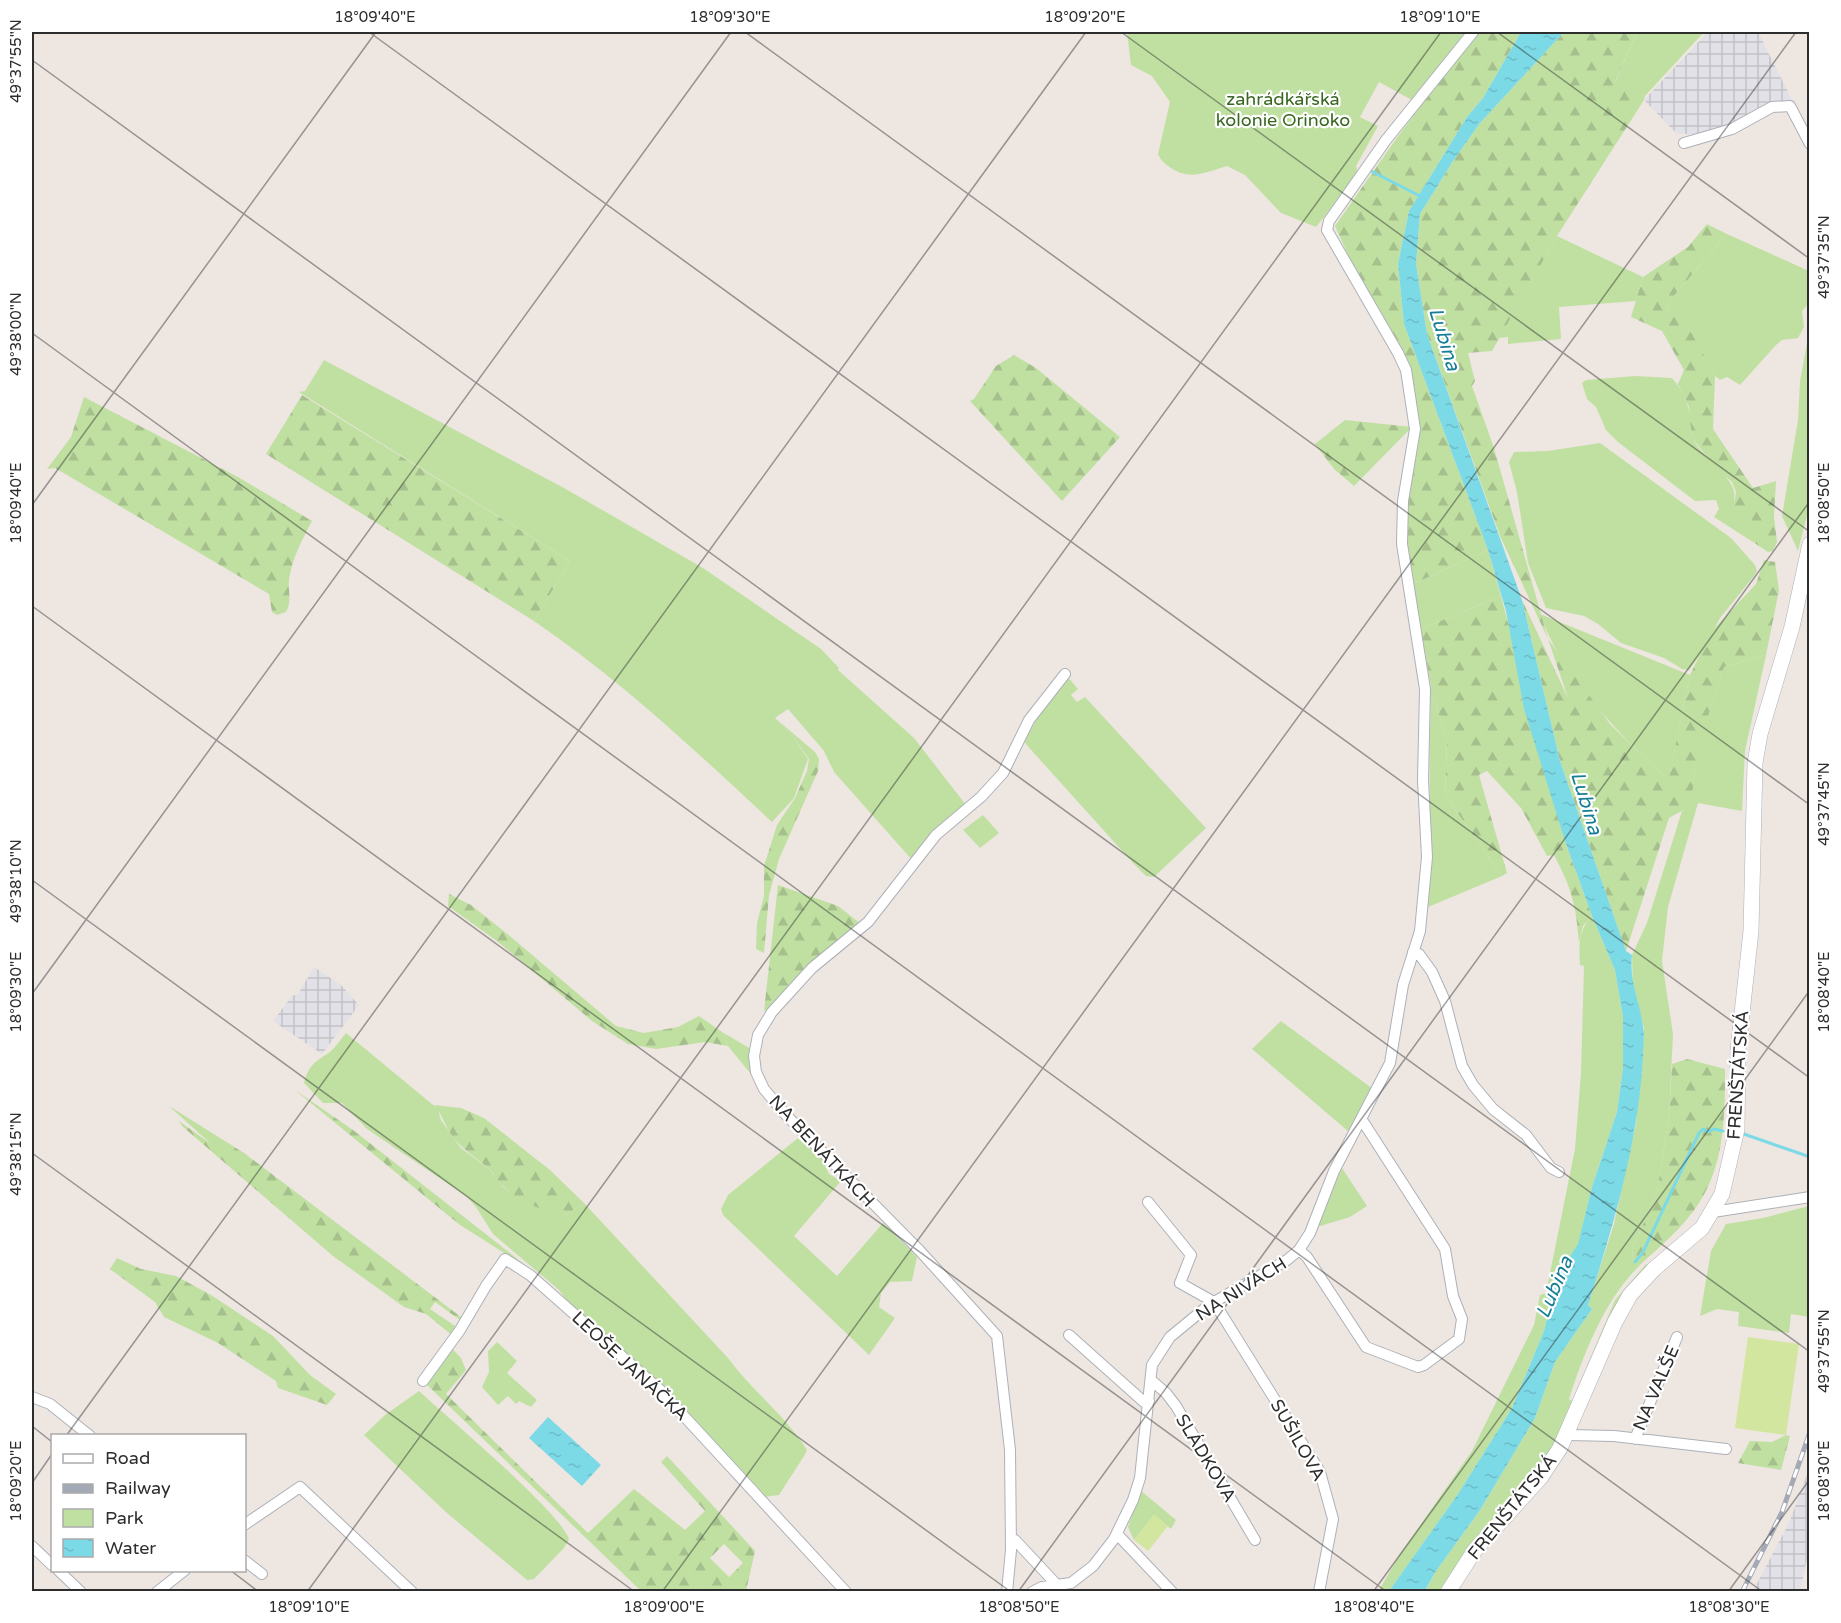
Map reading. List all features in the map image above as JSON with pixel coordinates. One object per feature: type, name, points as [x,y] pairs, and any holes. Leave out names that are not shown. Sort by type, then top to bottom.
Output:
[{"type":"main road","name":"FRENŠTÁTSKÁ","points":[[1448,1592],[1476,1550],[1541,1477],[1568,1435],[1616,1322],[1630,1295],[1654,1269],[1702,1228],[1713,1212],[1728,1175],[1737,1132],[1738,1050],[1750,931],[1755,763],[1760,734],[1783,660],[1808,551]]},
{"type":"street","name":"NA NIVÁCH","points":[[1032,1592],[1066,1587],[1092,1566],[1117,1534],[1133,1500],[1140,1478],[1152,1365],[1170,1337],[1214,1302],[1287,1260],[1299,1250],[1310,1233],[1334,1171],[1390,1064],[1404,985],[1423,909],[1427,857],[1423,780],[1425,689],[1402,544],[1403,501],[1415,429],[1406,370],[1327,230],[1329,221],[1386,140],[1473,32]]},
{"type":"street","points":[[1684,143],[1732,129],[1772,107],[1786,104],[1790,106],[1809,144]]},
{"type":"street","name":"NA BENÁTKÁCH","points":[[1007,1592],[1011,1539],[1010,1450],[997,1336],[920,1251],[785,1114],[764,1089],[756,1072],[754,1056],[758,1035],[772,1012],[812,968],[868,922],[936,835],[981,797],[1003,773],[1029,720],[1065,674]]},
{"type":"street","points":[[1413,952],[1419,954],[1432,972],[1445,1001],[1462,1066],[1473,1085],[1493,1109],[1515,1129],[1526,1135],[1551,1168],[1559,1172]]},
{"type":"street","points":[[1299,1250],[1307,1257],[1366,1347],[1418,1367],[1459,1339],[1462,1319],[1453,1296],[1445,1249],[1362,1120]]},
{"type":"street","points":[[1713,1212],[1809,1197]]},
{"type":"street","points":[[1148,1203],[1191,1254],[1180,1283],[1214,1302]]},
{"type":"street","name":"LEOŠE JANÁČKA","points":[[423,1381],[460,1330],[505,1259],[593,1329],[659,1389],[846,1592]]},
{"type":"street","name":"SUŠILOVA","points":[[1214,1302],[1320,1472],[1333,1518],[1319,1592]]},
{"type":"street","points":[[1069,1335],[1144,1402],[1149,1401]]},
{"type":"street","name":"NA VALŠE","points":[[1635,1439],[1677,1337]]},
{"type":"street","name":"SLÁDKOVA","points":[[1151,1380],[1166,1393],[1176,1406],[1255,1540]]},
{"type":"street","points":[[32,1397],[50,1404],[88,1434]]},
{"type":"street","name":"NA VALŠE","points":[[1568,1435],[1635,1439],[1726,1449]]},
{"type":"street","points":[[246,1524],[288,1492],[300,1487],[412,1592]]},
{"type":"street","points":[[1117,1534],[1172,1592]]},
{"type":"street","points":[[1011,1539],[1015,1540],[1066,1587]]},
{"type":"street","points":[[32,1546],[51,1564]]},
{"type":"street","points":[[246,1562],[262,1574]]},
{"type":"street","points":[[60,1572],[81,1592]]},
{"type":"street","points":[[157,1592],[182,1572]]},
{"type":"shaded area","points":[[1708,32],[1758,32],[1793,102],[1733,124],[1694,134],[1677,134],[1644,100]]},
{"type":"shaded area","points":[[314,967],[341,985],[359,1005],[322,1054],[273,1021],[292,996],[298,994]]},
{"type":"shaded area","points":[[1809,1469],[1809,1550],[1800,1591],[1753,1591],[1789,1523]]},
{"type":"green space","name":"zahrádkářská kolonie Orinoko","points":[[1127,32],[1465,32],[1414,101],[1379,82],[1360,117],[1378,126],[1356,166],[1358,174],[1316,227],[1281,213],[1245,175],[1227,166],[1192,175],[1178,172],[1160,159],[1158,154],[1170,102],[1152,76],[1131,65]]},
{"type":"green space","points":[[1476,32],[1521,32],[1483,98],[1467,117],[1409,211],[1398,264],[1404,324],[1488,550],[1413,584],[1406,543],[1407,501],[1416,406],[1335,226],[1396,139]]},
{"type":"green space","points":[[1564,32],[1637,32],[1615,82],[1645,96],[1644,100],[1557,236],[1492,351],[1468,353],[1475,381],[1472,386],[1494,448],[1548,639],[1500,536],[1427,334],[1416,264],[1420,214],[1480,123]]},
{"type":"green space","points":[[1637,32],[1704,32],[1645,96],[1615,83]]},
{"type":"green space","points":[[1707,224],[1727,234],[1672,298],[1667,307],[1675,317],[1687,323],[1715,376],[1713,429],[1753,488],[1776,481],[1774,517],[1777,542],[1773,551],[1768,552],[1756,544],[1734,506],[1736,492],[1732,482],[1717,469],[1692,438],[1689,407],[1678,384],[1684,370],[1662,331],[1631,317],[1643,277],[1688,247]]},
{"type":"green space","points":[[1727,234],[1809,271],[1809,303],[1802,311],[1804,327],[1798,338],[1782,340],[1740,385],[1727,377],[1720,380],[1715,376],[1687,324],[1675,317],[1667,307],[1672,298]]},
{"type":"green space","points":[[1557,236],[1643,277],[1636,301],[1559,307],[1561,339],[1508,344],[1508,337],[1499,338]]},
{"type":"green space","points":[[1808,338],[1810,503],[1798,551],[1782,516],[1798,420],[1800,381]]},
{"type":"green space","points":[[1014,355],[1036,368],[1120,437],[1062,501],[970,401],[974,399],[996,366]]},
{"type":"green space","points":[[324,360],[564,488],[703,568],[821,649],[839,668],[838,670],[914,738],[966,805],[913,861],[834,772],[824,751],[788,709],[775,718],[792,735],[808,759],[794,798],[772,822],[627,691],[534,621],[570,561],[299,392],[305,391]]},
{"type":"green space","points":[[1635,376],[1672,378],[1676,383],[1687,404],[1693,439],[1731,484],[1734,499],[1756,544],[1714,517],[1719,509],[1716,500],[1695,501],[1618,442],[1606,430],[1596,407],[1587,399],[1582,383],[1586,380]]},
{"type":"green space","points":[[302,395],[570,561],[534,621],[266,454]]},
{"type":"green space","points":[[84,397],[238,477],[312,521],[292,564],[289,580],[289,605],[286,612],[277,615],[272,612],[269,594],[55,468],[47,469],[71,437]]},
{"type":"green space","points":[[1345,420],[1412,427],[1354,486],[1334,469],[1315,444]]},
{"type":"green space","points":[[1600,443],[1731,538],[1755,565],[1757,571],[1754,576],[1720,618],[1702,652],[1689,670],[1682,669],[1664,658],[1621,643],[1584,616],[1546,608],[1528,563],[1517,492],[1509,462],[1514,452],[1548,451]]},
{"type":"green space","points":[[1488,550],[1501,596],[1421,629],[1413,584]]},
{"type":"green space","points":[[1764,560],[1775,562],[1779,590],[1766,655],[1724,667],[1694,772],[1692,802],[1687,808],[1669,818],[1626,951],[1560,761],[1522,600],[1568,698],[1548,639],[1610,724],[1662,775],[1669,777],[1690,675],[1711,632],[1756,584]]},
{"type":"green space","points":[[1501,596],[1565,841],[1592,916],[1583,926],[1579,943],[1575,907],[1565,878],[1554,855],[1547,856],[1521,808],[1487,771],[1479,775],[1507,873],[1502,876],[1445,795],[1447,742],[1434,697],[1431,698],[1421,629]]},
{"type":"green space","points":[[1540,614],[1690,675],[1669,778],[1662,775],[1609,721],[1576,680],[1549,636]]},
{"type":"green space","points":[[1766,655],[1745,751],[1742,811],[1698,803],[1668,907],[1662,961],[1673,1034],[1669,1117],[1657,1192],[1632,1250],[1633,1260],[1639,1266],[1605,1311],[1575,1382],[1569,1399],[1572,1401],[1615,1300],[1646,1264],[1648,1267],[1540,1469],[1442,1591],[1425,1592],[1434,1574],[1480,1510],[1535,1418],[1555,1362],[1592,1309],[1588,1305],[1614,1224],[1636,1124],[1644,1028],[1633,990],[1632,955],[1647,923],[1682,811],[1690,802],[1701,738],[1724,667]]},
{"type":"green space","points":[[1067,676],[1078,689],[1071,695],[1077,702],[1085,697],[1206,828],[1154,877],[1146,876],[1133,863],[1024,742],[1043,708]]},
{"type":"green space","points":[[1434,697],[1447,742],[1445,795],[1502,876],[1428,907],[1430,724],[1431,698]]},
{"type":"green space","points":[[775,718],[815,752],[819,759],[818,771],[779,859],[769,895],[764,953],[756,949],[757,923],[764,896],[764,866],[777,825],[795,798],[807,771],[809,759],[792,735]]},
{"type":"green space","points":[[983,815],[999,833],[980,848],[963,830]]},
{"type":"green space","points":[[778,885],[838,906],[861,924],[809,963],[769,1009],[764,1011]]},
{"type":"green space","points":[[449,894],[471,905],[616,1026],[644,1033],[678,1027],[699,1016],[722,1032],[728,1046],[705,1042],[656,1049],[628,1044],[592,1021],[497,941],[448,906]]},
{"type":"green space","points":[[1592,916],[1615,970],[1623,1017],[1623,1068],[1617,1112],[1592,1187],[1578,1245],[1546,1293],[1575,1149],[1581,1073],[1584,966],[1580,965],[1580,945],[1584,927]]},
{"type":"green space","points":[[1281,1021],[1373,1089],[1349,1132],[1252,1049]]},
{"type":"green space","points":[[722,1032],[751,1049],[750,1073],[728,1046]]},
{"type":"green space","points":[[346,1033],[438,1109],[441,1120],[461,1148],[489,1169],[504,1188],[542,1209],[566,1215],[584,1203],[728,1358],[789,1426],[807,1450],[779,1495],[764,1497],[569,1304],[559,1290],[493,1234],[466,1196],[367,1129],[342,1103],[323,1103],[304,1083],[312,1066],[332,1050]]},
{"type":"green space","points":[[1687,1059],[1725,1069],[1724,1121],[1719,1155],[1708,1188],[1693,1212],[1639,1266],[1633,1260],[1632,1250],[1657,1192],[1669,1117],[1672,1064]]},
{"type":"green space","points":[[295,1090],[353,1130],[533,1271],[460,1225]]},
{"type":"green space","points":[[434,1105],[461,1108],[484,1118],[550,1170],[584,1203],[566,1215],[541,1209],[516,1197],[488,1168],[457,1142]]},
{"type":"green space","points":[[169,1106],[244,1153],[461,1317],[460,1320],[435,1302],[430,1309],[458,1328],[453,1336],[426,1314],[404,1307],[333,1256],[182,1126],[179,1121],[211,1144]]},
{"type":"green space","points":[[798,1138],[823,1161],[829,1174],[841,1181],[794,1236],[837,1276],[883,1223],[917,1257],[912,1281],[890,1282],[881,1293],[879,1307],[895,1318],[869,1355],[723,1215],[721,1209],[728,1195]]},
{"type":"green space","points":[[1342,1168],[1367,1206],[1350,1217],[1317,1227]]},
{"type":"green space","points":[[1809,1206],[1809,1317],[1791,1314],[1789,1333],[1738,1326],[1739,1312],[1717,1309],[1700,1316],[1711,1251],[1726,1224],[1763,1218]]},
{"type":"green space","points":[[117,1258],[141,1269],[176,1276],[211,1295],[273,1336],[310,1375],[336,1394],[327,1405],[278,1388],[276,1381],[218,1343],[164,1317],[155,1302],[110,1269]]},
{"type":"green space","points":[[1546,1293],[1549,1310],[1544,1331],[1512,1408],[1458,1494],[1389,1591],[1378,1592],[1400,1554],[1472,1451],[1534,1325],[1540,1295]]},
{"type":"green space","points":[[1748,1337],[1799,1344],[1786,1435],[1735,1428]]},
{"type":"green space","points":[[497,1342],[517,1361],[507,1373],[537,1400],[531,1407],[519,1401],[516,1404],[508,1396],[498,1405],[482,1387],[489,1372],[488,1351]]},
{"type":"green space","points":[[451,1347],[461,1358],[466,1370],[446,1394],[588,1533],[634,1489],[685,1530],[705,1511],[661,1462],[667,1456],[755,1551],[746,1591],[641,1591],[425,1383]],"holes":[[[724,1544],[743,1563],[729,1577],[710,1558]]]},
{"type":"green space","points":[[419,1391],[525,1487],[546,1508],[569,1539],[564,1548],[534,1579],[527,1580],[447,1513],[364,1435],[385,1415]]},
{"type":"green space","points":[[1786,1435],[1790,1436],[1781,1470],[1738,1463],[1750,1441],[1772,1442]]},
{"type":"green space","points":[[1140,1490],[1176,1520],[1171,1529],[1154,1515],[1134,1540],[1128,1527]]},
{"type":"green space","points":[[1154,1514],[1168,1526],[1148,1551],[1134,1540]]},
{"type":"water","name":"Lubina","points":[[1521,32],[1564,32],[1480,123],[1453,161],[1420,214],[1416,264],[1427,334],[1522,600],[1560,761],[1626,951],[1632,955],[1633,983],[1644,1034],[1641,1087],[1624,1182],[1588,1305],[1592,1309],[1555,1362],[1535,1418],[1480,1510],[1434,1574],[1425,1591],[1389,1591],[1458,1494],[1512,1408],[1544,1331],[1549,1310],[1546,1293],[1578,1244],[1592,1187],[1617,1112],[1623,1068],[1623,1017],[1615,970],[1592,916],[1565,841],[1524,709],[1506,611],[1488,550],[1404,324],[1398,264],[1409,211],[1467,117],[1483,98]]},
{"type":"water","points":[[548,1417],[601,1465],[582,1486],[529,1438]]},
{"type":"waterway","points":[[1371,171],[1420,196]]},
{"type":"waterway","points":[[1635,1262],[1643,1252],[1699,1133],[1703,1129],[1708,1132],[1714,1129],[1723,1131]]},
{"type":"waterway","points":[[1741,1133],[1810,1157]]},
{"type":"railway","points":[[1742,1592],[1782,1512],[1810,1432]]}]
